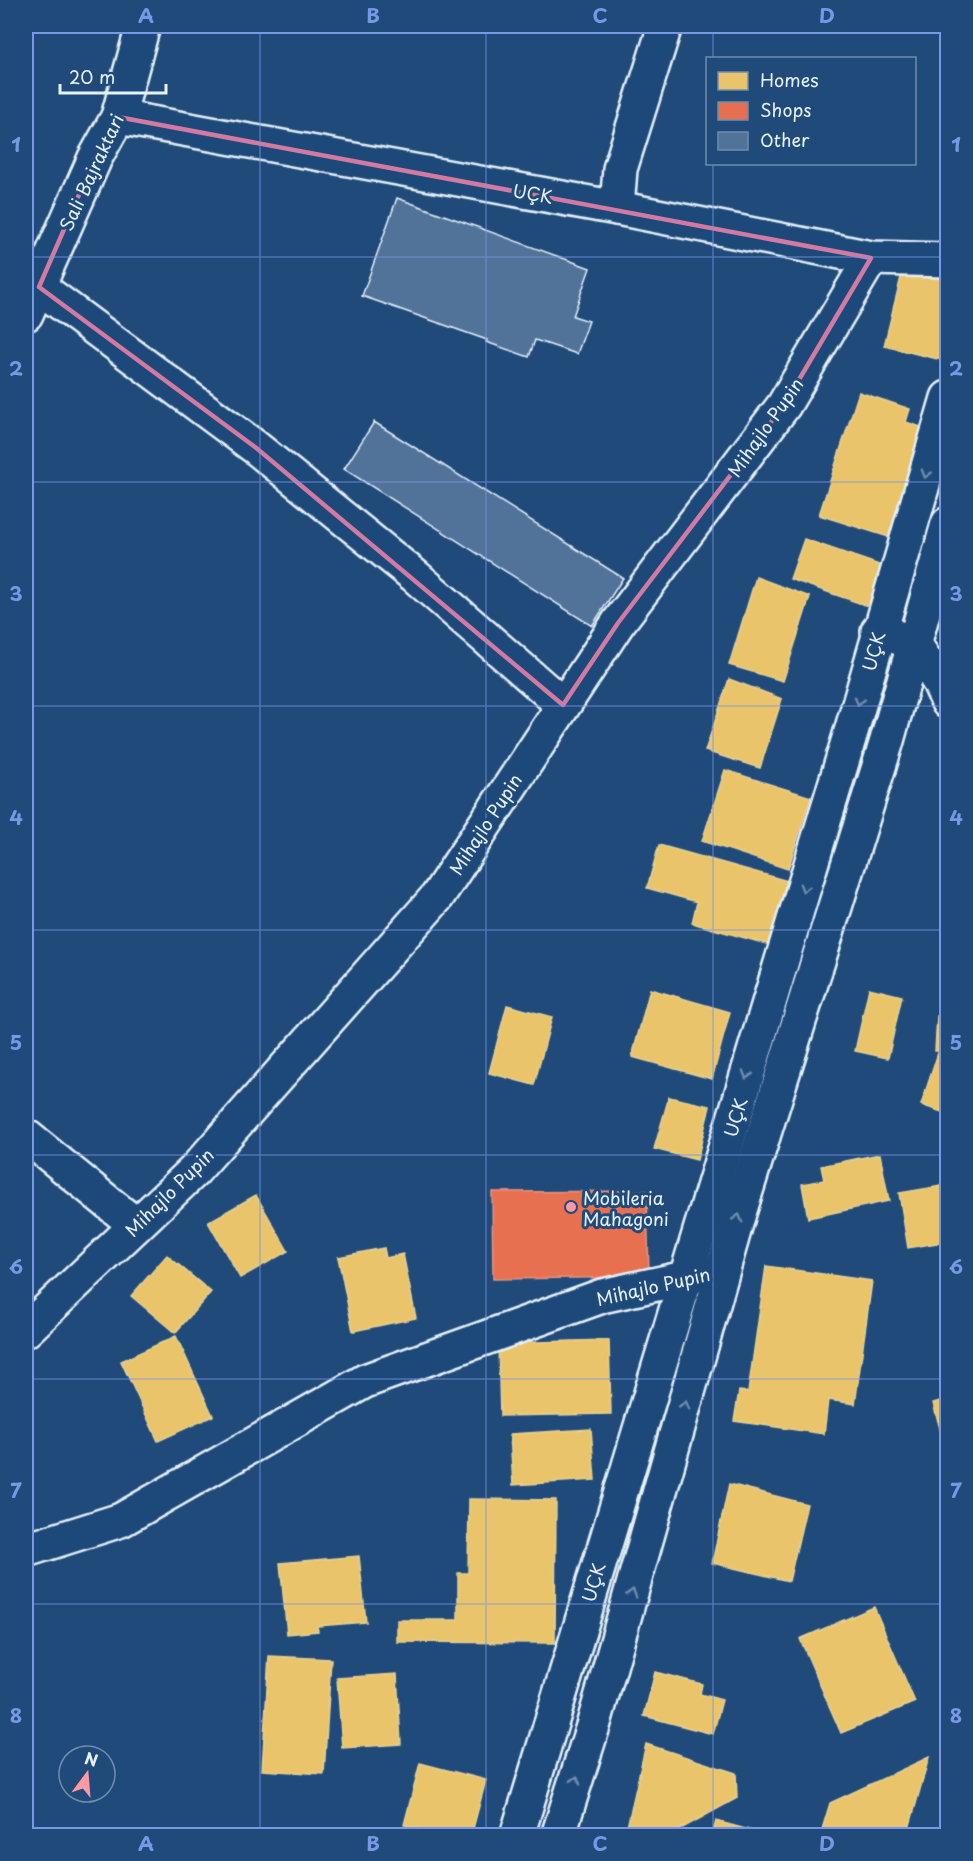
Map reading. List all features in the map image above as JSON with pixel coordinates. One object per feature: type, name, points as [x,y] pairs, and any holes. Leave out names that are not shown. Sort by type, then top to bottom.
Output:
[{"type":"street","name":"Sali Bajraktari","points":[[32,300],[94,158],[118,117],[143,26]]},
{"type":"street","points":[[617,208],[620,169],[665,26]]},
{"type":"street","name":"UÇK","points":[[118,117],[617,208],[871,258],[948,260]]},
{"type":"street","name":"Mihajlo Pupin","points":[[26,1330],[194,1171],[437,897],[618,623],[784,405],[871,258]]},
{"type":"street","points":[[32,300],[255,447],[415,576],[564,705]]},
{"type":"street","name":"UÇK","points":[[517,1836],[851,732],[878,631],[948,398]]},
{"type":"street","points":[[913,516],[947,525]]},
{"type":"street","name":"UÇK","points":[[558,1836],[597,1712],[739,1214],[886,744],[947,525]]},
{"type":"street","points":[[878,631],[914,643],[939,681],[948,702]]},
{"type":"street","points":[[26,1136],[136,1225]]},
{"type":"street","name":"Mihajlo Pupin","points":[[26,1550],[121,1520],[365,1380],[602,1296],[724,1270]]},
{"type":"highlighted area","points":[[118,117],[871,258],[784,405],[618,623],[563,705],[255,447],[39,287],[95,158]]},
{"type":"building: Homes","points":[[904,265],[948,275],[946,361],[884,346]]},
{"type":"building: Homes","points":[[859,392],[910,409],[906,422],[927,429],[892,538],[819,515]]},
{"type":"building: Homes","points":[[804,539],[882,566],[868,606],[790,579]]},
{"type":"building: Homes","points":[[756,577],[810,597],[783,681],[729,665]]},
{"type":"building: Homes","points":[[729,679],[782,699],[760,768],[705,751]]},
{"type":"building: Homes","points":[[725,770],[811,797],[788,869],[702,841]]},
{"type":"building: Homes","points":[[659,845],[788,881],[770,945],[692,923],[697,902],[647,888]]},
{"type":"building: Homes","points":[[869,988],[902,996],[888,1058],[855,1051]]},
{"type":"building: Homes","points":[[650,989],[730,1012],[712,1079],[632,1057]]},
{"type":"building: Homes","points":[[507,1005],[552,1017],[534,1085],[489,1073]]},
{"type":"building: Homes","points":[[937,1016],[948,1016],[948,1051],[935,1051]]},
{"type":"building: Homes","points":[[938,1053],[948,1057],[948,1114],[921,1105]]},
{"type":"building: Homes","points":[[669,1097],[710,1106],[697,1160],[654,1149]]},
{"type":"building: Homes","points":[[880,1154],[889,1201],[808,1218],[802,1184],[824,1180],[821,1166]]},
{"type":"building: Homes","points":[[948,1185],[948,1241],[908,1248],[899,1193]]},
{"type":"building: Homes","points":[[256,1195],[288,1251],[240,1278],[208,1222]]},
{"type":"building: Homes","points":[[384,1248],[386,1258],[403,1254],[416,1318],[353,1331],[338,1257]]},
{"type":"building: Homes","points":[[167,1255],[211,1292],[175,1333],[131,1296]]},
{"type":"building: Homes","points":[[766,1266],[872,1281],[855,1404],[828,1400],[824,1434],[734,1421],[739,1391],[748,1392]]},
{"type":"building: Homes","points":[[176,1336],[213,1416],[158,1441],[121,1361]]},
{"type":"building: Homes","points":[[609,1340],[611,1414],[500,1416],[498,1343]]},
{"type":"building: Homes","points":[[948,1399],[948,1458],[933,1403]]},
{"type":"building: Homes","points":[[591,1429],[595,1480],[513,1485],[510,1434]]},
{"type":"building: Homes","points":[[729,1484],[807,1504],[789,1581],[712,1563]]},
{"type":"building: Homes","points":[[469,1499],[556,1500],[555,1643],[397,1642],[397,1620],[458,1620],[458,1573],[468,1573]]},
{"type":"building: Homes","points":[[359,1556],[366,1622],[317,1626],[318,1631],[287,1634],[280,1563]]},
{"type":"building: Homes","points":[[874,1607],[915,1702],[841,1733],[800,1639]]},
{"type":"building: Homes","points":[[269,1656],[331,1659],[324,1774],[262,1770]]},
{"type":"building: Homes","points":[[655,1672],[702,1684],[700,1694],[722,1700],[713,1734],[644,1716]]},
{"type":"building: Homes","points":[[397,1674],[401,1744],[342,1748],[337,1678]]},
{"type":"building: Homes","points":[[646,1744],[736,1773],[737,1798],[668,1836],[625,1836]]},
{"type":"building: Homes","points":[[929,1757],[907,1836],[820,1836],[830,1803]]},
{"type":"building: Homes","points":[[420,1763],[486,1780],[471,1836],[446,1836],[404,1825]]},
{"type":"building: Homes","points":[[716,1821],[772,1836],[712,1836]]},
{"type":"building: Shops","points":[[647,1191],[649,1277],[493,1279],[492,1192]]},
{"type":"building: Other","points":[[397,198],[590,268],[573,316],[589,321],[577,354],[535,340],[529,357],[362,296]]},
{"type":"building: Other","points":[[374,422],[623,578],[592,626],[344,469]]},
{"type":"place","name":"Mobileria Mahagoni","points":[[571,1207]]}]
